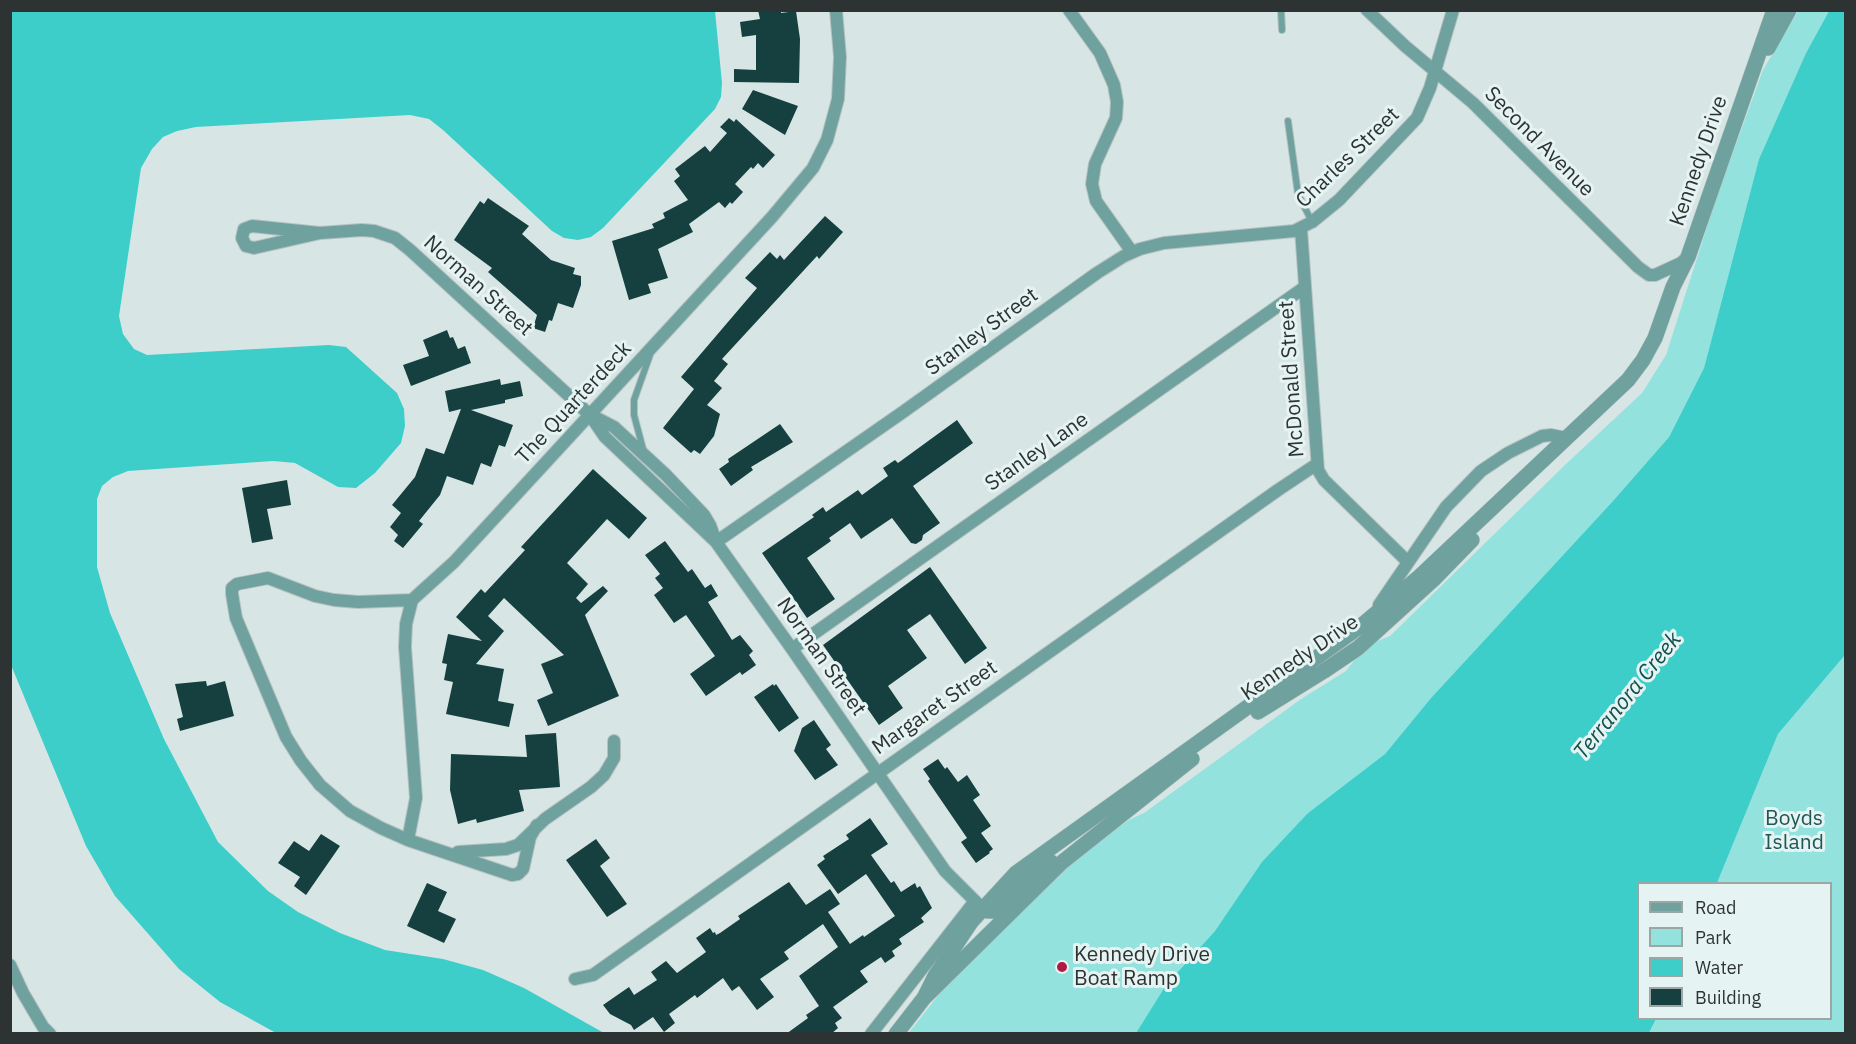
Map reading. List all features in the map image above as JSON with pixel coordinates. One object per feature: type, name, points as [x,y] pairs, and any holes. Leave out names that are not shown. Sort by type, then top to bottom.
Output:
[{"type":"street","name":"The Quarterdeck","points":[[412,600],[454,562],[779,210],[813,168],[828,140],[838,99],[840,57],[836,10]]},
{"type":"street","points":[[1068,10],[1100,53],[1114,85],[1117,102],[1116,118],[1095,164],[1092,184],[1096,201],[1132,252]]},
{"type":"street","name":"Second Avenue","points":[[1367,10],[1405,46],[1473,103],[1638,267],[1655,275],[1665,272],[1688,257]]},
{"type":"street","name":"Charles Street","points":[[1301,229],[1339,200],[1411,126],[1422,107],[1435,72],[1453,10]]},
{"type":"street","name":"Kennedy Drive","points":[[924,998],[945,958],[979,905],[1016,873],[1348,635],[1419,577],[1611,398],[1643,360],[1655,338],[1673,286],[1688,257],[1774,10]]},
{"type":"street","name":"Kennedy Drive","points":[[1750,79],[1789,10]]},
{"type":"street","name":"Norman Street","points":[[320,233],[254,249],[246,246],[242,238],[244,229],[252,226],[320,233],[374,231],[394,238],[410,250],[590,415],[605,437],[716,542],[945,871],[979,905]]},
{"type":"street","name":"Stanley Street","points":[[716,542],[903,412],[1096,273],[1132,252],[1164,243],[1269,235],[1301,229]]},
{"type":"street","name":"McDonald Street","points":[[1301,229],[1317,464],[1324,480],[1408,562]]},
{"type":"street","name":"Kennedy Drive","points":[[896,1034],[924,998],[1031,892],[1084,845],[1210,745],[1258,711],[1358,648],[1394,617],[1479,533],[1636,387],[1650,369],[1661,347],[1682,288],[1688,257]]},
{"type":"street","name":"Stanley Lane","points":[[792,649],[1305,287]]},
{"type":"street","name":"Norman Street","points":[[590,415],[614,427],[687,496],[704,515],[716,542]]},
{"type":"street","points":[[1348,635],[1380,604],[1446,507],[1481,471],[1508,453],[1542,436],[1566,438]]},
{"type":"street","name":"Margaret Street","points":[[575,979],[592,975],[1317,464]]},
{"type":"street","points":[[408,840],[416,798],[405,647],[406,624],[412,600],[358,602],[334,600],[315,596],[268,578],[237,584],[233,587],[231,594],[236,618],[286,736],[301,761],[320,785],[350,811],[408,840],[504,873],[517,874],[524,866],[530,838],[537,825]]},
{"type":"street","points":[[439,849],[460,852],[509,848],[522,841],[537,825],[604,775],[614,758],[614,741]]},
{"type":"street","points":[[871,1034],[979,905],[988,911],[993,911],[1038,870],[1059,856],[1084,845]]},
{"type":"street","points":[[10,965],[43,1028],[50,1034]]},
{"type":"lane","points":[[1281,10],[1282,30]]},
{"type":"lane","points":[[1288,122],[1298,194],[1312,222]]},
{"type":"lane","points":[[647,458],[634,415],[634,400],[655,344]]},
{"type":"green space","points":[[1798,11],[1829,11],[1806,53],[1759,159],[1704,368],[1669,437],[1431,698],[1385,754],[1308,813],[1215,931],[1166,985],[1136,1033],[908,1034],[961,966],[1056,875],[1090,847],[1129,820],[1144,813],[1301,699],[1346,671],[1356,658],[1375,642],[1390,636],[1642,393],[1666,355],[1716,199],[1763,70]]},
{"type":"green space","name":"Boyds Island","points":[[1845,655],[1845,1033],[1649,1034],[1656,1020],[1832,1020],[1832,882],[1717,882],[1778,734]]},
{"type":"water","points":[[11,11],[715,11],[722,83],[721,97],[715,109],[603,228],[591,237],[578,240],[564,238],[552,231],[429,119],[410,115],[196,127],[163,137],[152,149],[141,168],[119,316],[123,334],[134,349],[147,355],[329,345],[346,347],[397,393],[404,409],[405,426],[401,443],[375,473],[356,488],[338,487],[295,463],[273,461],[128,471],[113,477],[102,486],[97,499],[97,567],[110,613],[164,739],[218,842],[268,891],[298,912],[340,933],[385,950],[443,959],[483,970],[524,988],[604,1033],[276,1033],[220,1002],[179,969],[115,896],[86,846],[11,665]]},
{"type":"water","name":"Terranora Creek","points":[[1829,11],[1846,11],[1845,655],[1778,734],[1717,882],[1637,882],[1637,1020],[1656,1020],[1649,1033],[1136,1033],[1166,985],[1215,931],[1262,862],[1308,813],[1385,754],[1431,698],[1669,437],[1704,368],[1759,159],[1806,53]]},
{"type":"building","points":[[758,10],[781,10],[781,13],[796,11],[800,39],[799,83],[734,82],[734,69],[756,70],[756,35],[742,37],[740,22],[760,19]]},
{"type":"building","points":[[753,90],[798,106],[785,135],[742,109]]},
{"type":"building","points":[[729,118],[734,122],[736,119],[775,155],[763,168],[758,163],[753,169],[751,167],[735,184],[743,192],[732,204],[730,202],[725,208],[719,202],[689,224],[693,232],[658,249],[668,278],[648,284],[651,293],[629,300],[612,241],[654,228],[652,224],[665,218],[663,213],[688,200],[674,181],[680,176],[675,169],[705,146],[710,152],[727,133],[720,127]]},
{"type":"building","points":[[488,198],[529,226],[522,234],[551,260],[575,268],[573,274],[581,276],[581,285],[573,308],[558,303],[552,321],[549,320],[545,332],[533,328],[537,315],[488,272],[492,268],[454,240],[480,201],[484,204]]},
{"type":"building","points":[[825,216],[843,232],[819,259],[817,256],[722,359],[728,364],[714,381],[722,388],[707,405],[720,414],[714,436],[700,454],[694,450],[691,453],[663,428],[694,389],[681,377],[757,288],[745,278],[770,252],[777,259],[780,255],[784,260]]},
{"type":"building","points":[[447,330],[458,349],[465,346],[471,363],[411,386],[403,365],[429,356],[423,340]]},
{"type":"building","points":[[500,379],[501,385],[520,381],[523,396],[505,400],[505,403],[471,410],[513,425],[505,447],[499,445],[491,467],[481,463],[473,485],[447,476],[440,495],[419,521],[423,524],[403,548],[394,541],[398,535],[390,527],[401,513],[392,505],[415,477],[426,448],[444,454],[461,409],[449,412],[445,391]]},
{"type":"building","points":[[957,420],[973,443],[913,486],[940,523],[923,535],[922,540],[916,544],[911,543],[892,518],[861,539],[850,523],[829,538],[831,541],[807,558],[835,599],[807,618],[762,553],[814,517],[812,515],[823,507],[826,512],[858,490],[862,495],[888,476],[883,468],[895,460],[898,463]]},
{"type":"building","points":[[780,424],[793,442],[751,467],[753,470],[731,486],[719,469],[729,462],[728,459]]},
{"type":"building","points":[[593,469],[647,518],[629,539],[607,519],[567,563],[588,584],[576,598],[581,603],[603,586],[608,591],[585,615],[619,696],[548,726],[537,700],[553,693],[541,664],[564,655],[504,598],[488,616],[504,631],[476,664],[504,669],[498,701],[514,704],[509,727],[446,714],[453,682],[444,680],[447,664],[442,663],[448,634],[482,641],[456,617],[481,589],[485,593],[525,550],[521,547]]},
{"type":"building","points":[[287,480],[291,505],[267,509],[273,539],[252,543],[242,488]]},
{"type":"building","points":[[665,541],[688,572],[692,569],[705,588],[711,584],[718,596],[708,602],[732,640],[740,635],[753,651],[749,655],[756,665],[742,675],[740,672],[706,696],[690,674],[715,656],[686,615],[674,623],[654,595],[663,588],[655,578],[660,574],[645,555]]},
{"type":"building","points":[[930,567],[987,648],[965,664],[930,614],[907,630],[927,658],[888,686],[903,708],[879,725],[823,645]]},
{"type":"building","points":[[206,681],[207,686],[225,681],[234,716],[180,731],[177,719],[183,717],[175,684]]},
{"type":"building","points":[[773,684],[774,686],[776,684],[799,718],[779,732],[754,697]]},
{"type":"building","points":[[814,720],[831,745],[826,749],[838,765],[815,780],[794,751],[802,728]]},
{"type":"building","points":[[556,733],[560,787],[519,790],[524,811],[477,823],[476,819],[458,824],[450,790],[451,754],[527,757],[525,735]]},
{"type":"building","points":[[938,759],[958,782],[967,775],[980,795],[973,800],[991,826],[981,833],[993,849],[976,863],[961,842],[967,838],[928,781],[930,779],[923,769]]},
{"type":"building","points":[[870,818],[888,844],[871,855],[891,883],[894,881],[901,892],[915,883],[917,888],[920,886],[932,908],[921,918],[924,922],[899,939],[902,944],[892,951],[895,956],[885,963],[881,957],[860,971],[868,982],[833,1007],[842,1018],[835,1023],[838,1028],[831,1034],[786,1034],[808,1018],[806,1015],[819,1006],[799,976],[838,947],[823,924],[784,952],[789,959],[760,979],[774,997],[757,1010],[739,986],[732,991],[723,978],[697,998],[695,995],[669,1014],[675,1023],[664,1032],[653,1017],[634,1030],[631,1025],[610,1014],[603,1005],[629,987],[634,995],[657,980],[651,972],[666,961],[677,973],[706,952],[696,938],[710,928],[716,935],[720,933],[740,919],[738,916],[789,882],[806,905],[830,889],[840,904],[828,912],[850,944],[895,916],[866,874],[838,894],[817,865],[825,859],[823,856],[849,839],[846,835]]},
{"type":"building","points":[[321,834],[340,846],[306,895],[294,886],[300,877],[278,863],[294,841],[309,851]]},
{"type":"building","points":[[596,839],[610,858],[600,866],[627,904],[607,917],[566,860]]},
{"type":"building","points":[[427,883],[447,892],[438,911],[456,919],[444,943],[407,926]]},
{"type":"place","name":"Kennedy Drive Boat Ramp","points":[[1062,967]]}]
